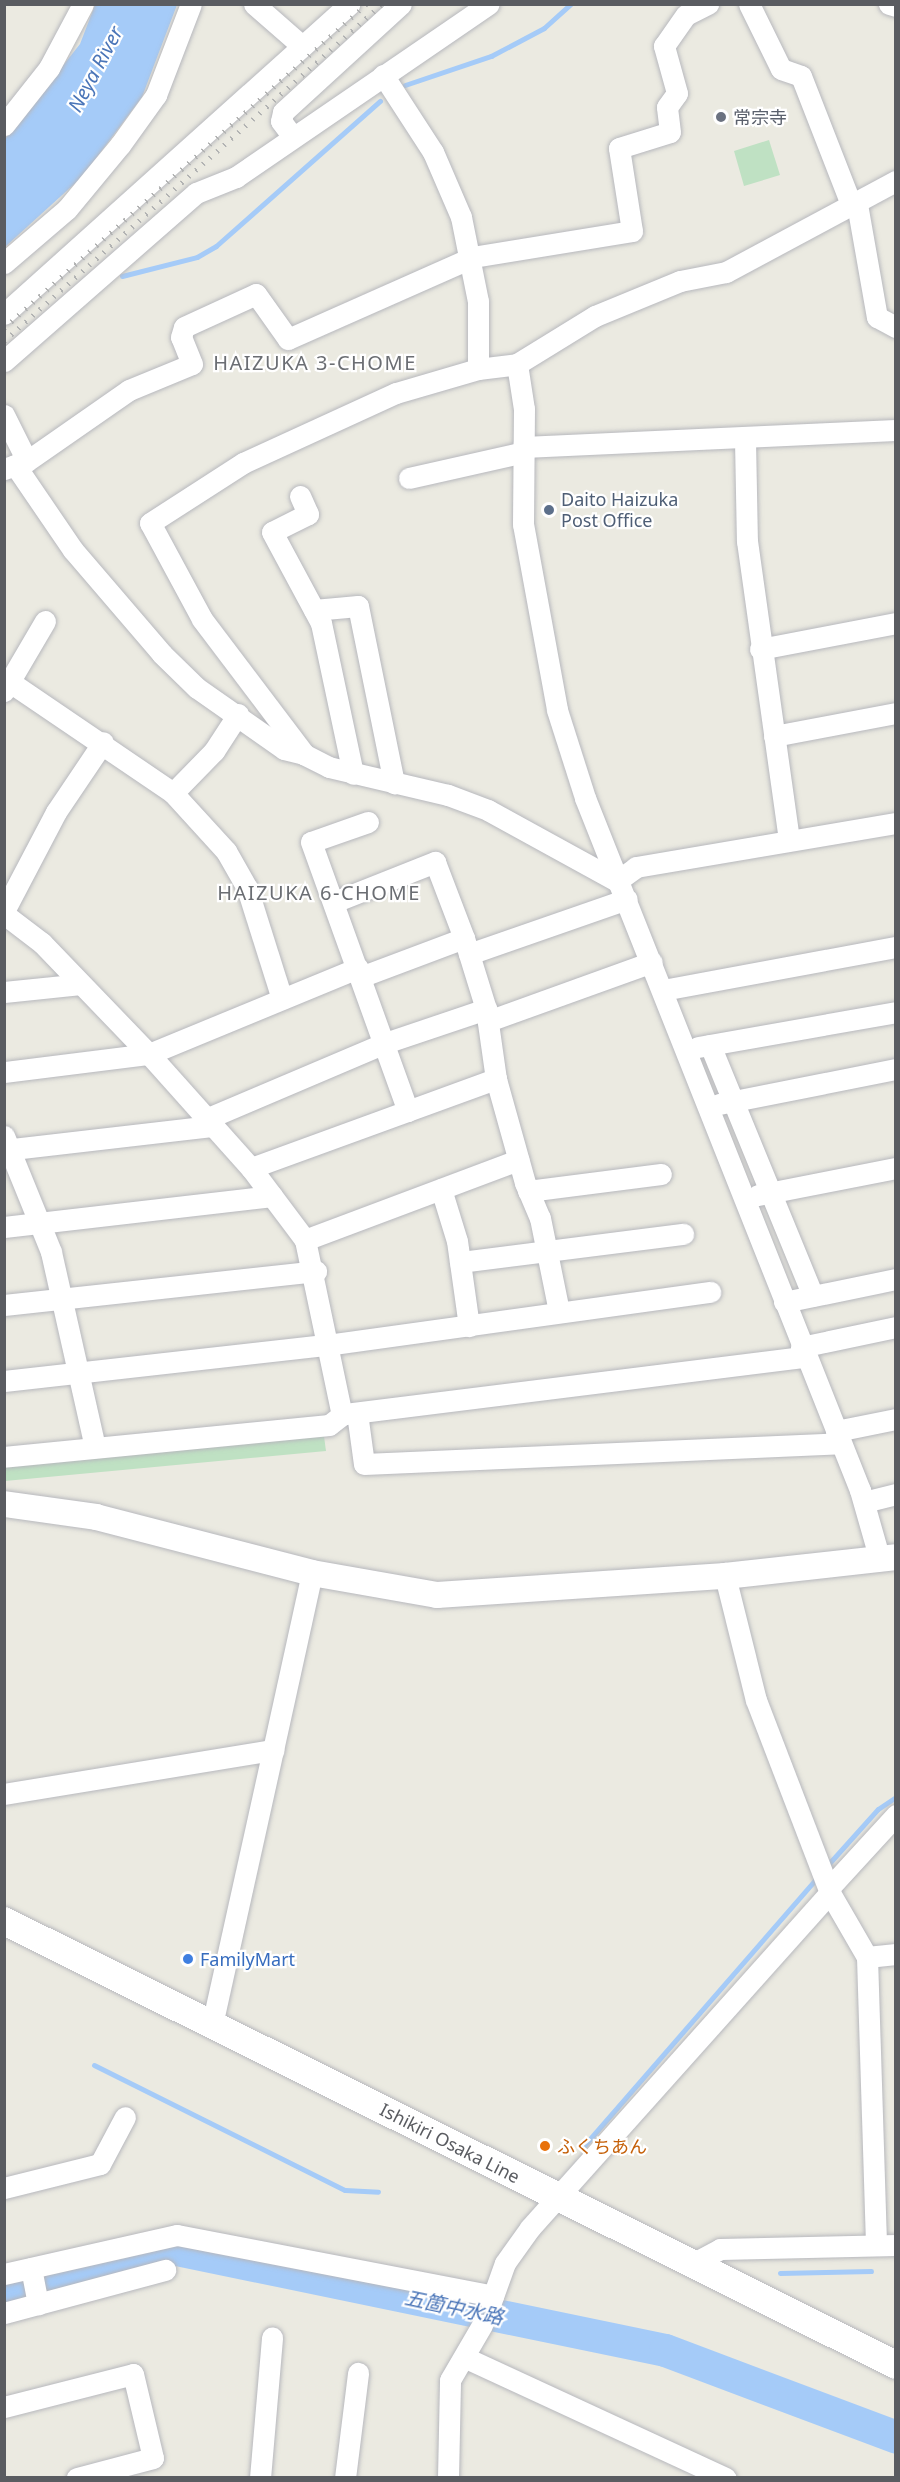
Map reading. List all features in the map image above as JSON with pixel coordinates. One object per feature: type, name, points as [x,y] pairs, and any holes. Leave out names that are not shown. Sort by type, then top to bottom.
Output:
[{"type":"main road","name":"Ishikiri Osaka Line","points":[[4,1921],[896,2365]]},
{"type":"street","points":[[4,125],[49,68],[83,4]]},
{"type":"street","points":[[4,263],[76,198],[156,95],[191,4]]},
{"type":"street","points":[[254,4],[302,46]]},
{"type":"street","points":[[4,314],[99,224],[349,4]]},
{"type":"street","points":[[293,137],[281,121],[283,112],[401,4]]},
{"type":"street","points":[[4,362],[196,193],[236,177],[489,4]]},
{"type":"street","points":[[15,465],[129,390],[192,364],[181,337],[184,327],[256,294],[288,339],[472,257],[632,231],[618,148],[670,132],[667,107],[677,93],[664,45],[686,15],[708,4]]},
{"type":"street","points":[[749,4],[781,69],[801,76],[854,206],[877,316],[896,327]]},
{"type":"street","points":[[889,4],[896,6]]},
{"type":"street","points":[[383,75],[433,152],[472,257],[478,369]]},
{"type":"street","points":[[304,754],[202,619],[163,555],[150,524],[176,491],[243,464],[396,393],[478,369],[518,364],[595,316],[680,281],[726,272],[854,206],[896,181]]},
{"type":"street","points":[[76,198],[99,224]]},
{"type":"street","points":[[5,1507],[96,1517],[312,1573],[437,1594],[725,1576],[888,1558],[742,1198],[663,990],[622,890],[557,710],[523,524],[523,450],[518,364]]},
{"type":"street","points":[[4,416],[15,465],[73,550],[131,622],[197,688],[238,714],[284,749],[304,754],[353,774],[394,783],[488,810],[622,890]]},
{"type":"street","points":[[409,477],[523,450],[745,440],[896,430]]},
{"type":"street","points":[[745,440],[747,541],[760,650],[789,840]]},
{"type":"street","points":[[300,496],[308,514],[272,532],[314,610],[353,774]]},
{"type":"street","points":[[314,610],[358,606],[394,783]]},
{"type":"street","points":[[45,621],[6,683],[103,742],[173,793],[226,851],[247,888],[282,999]]},
{"type":"street","points":[[760,650],[896,623]]},
{"type":"street","points":[[774,736],[896,713]]},
{"type":"street","points":[[173,793],[214,752],[238,714]]},
{"type":"street","points":[[103,742],[56,812],[4,912],[81,984],[149,1054],[251,1168],[305,1240],[316,1271],[327,1346],[363,1464],[838,1437],[896,1419]]},
{"type":"street","points":[[368,822],[311,842],[361,972],[408,1111]]},
{"type":"street","points":[[4,1072],[149,1054],[282,999],[361,972],[467,946],[622,890],[636,867],[896,823]]},
{"type":"street","points":[[334,902],[435,862],[467,946],[487,1015],[496,1079],[518,1160],[547,1251],[559,1311]]},
{"type":"street","points":[[663,990],[896,948]]},
{"type":"street","points":[[95,1447],[62,1298],[40,1223],[7,1145],[209,1122],[385,1043],[487,1015],[652,962]]},
{"type":"street","points":[[4,992],[81,984]]},
{"type":"street","points":[[686,1050],[896,1012]]},
{"type":"street","points":[[710,1045],[813,1296]]},
{"type":"street","points":[[707,1106],[896,1069]]},
{"type":"street","points":[[251,1168],[496,1079]]},
{"type":"street","points":[[305,1240],[518,1160]]},
{"type":"street","points":[[742,1198],[896,1168]]},
{"type":"street","points":[[528,1191],[661,1174]]},
{"type":"street","points":[[441,1189],[460,1262],[469,1326]]},
{"type":"street","points":[[4,1227],[272,1196]]},
{"type":"street","points":[[460,1262],[683,1234]]},
{"type":"street","points":[[4,1305],[316,1271]]},
{"type":"street","points":[[784,1302],[896,1279]]},
{"type":"street","points":[[4,1381],[327,1346],[559,1311],[710,1292]]},
{"type":"street","points":[[4,1456],[329,1425],[349,1414],[803,1352],[896,1327]]},
{"type":"street","points":[[864,1502],[896,1494]]},
{"type":"street","points":[[212,2025],[312,1573]]},
{"type":"street","points":[[692,2264],[720,2248],[886,2245],[867,1957],[829,1887],[756,1700],[725,1576]]},
{"type":"street","points":[[4,1794],[273,1750]]},
{"type":"street","points":[[4,2274],[177,2235],[492,2299],[505,2263],[556,2197],[829,1887],[896,1815]]},
{"type":"street","points":[[867,1957],[896,1954]]},
{"type":"street","points":[[4,2188],[100,2164],[124,2117]]},
{"type":"street","points":[[31,2268],[38,2304]]},
{"type":"street","points":[[4,2313],[165,2270]]},
{"type":"street","points":[[448,2478],[450,2380],[454,2366],[466,2358],[482,2325]]},
{"type":"street","points":[[260,2478],[272,2338]]},
{"type":"street","points":[[466,2358],[726,2478]]},
{"type":"street","points":[[345,2478],[358,2373]]},
{"type":"street","points":[[4,2407],[133,2374],[153,2458],[77,2478]]},
{"type":"green space","points":[[769,140],[780,175],[744,186],[734,151]]},
{"type":"green space","points":[[323,1429],[326,1451],[5,1481],[4,1462]]},
{"type":"water","name":"Neya River","points":[[95,5],[177,5],[142,97],[82,177],[5,247],[5,139],[80,44]]},
{"type":"waterway","points":[[405,85],[491,56],[544,28],[571,4]]},
{"type":"waterway","points":[[122,276],[197,257],[216,246],[380,101]]},
{"type":"waterway","points":[[825,1868],[878,1809],[896,1797]]},
{"type":"waterway","points":[[582,2148],[819,1875]]},
{"type":"waterway","points":[[94,2065],[345,2190],[378,2192]]},
{"type":"waterway","name":"五箇中水路","points":[[4,2291],[172,2248],[665,2350],[896,2437]]},
{"type":"waterway","points":[[780,2273],[871,2271]]},
{"type":"railway","points":[[4,328],[366,4]]},
{"type":"railway","points":[[4,341],[382,4]]},
{"type":"place","name":"常宗寺","points":[[721,117]]},
{"type":"place","name":"Daito Haizuka Post Office","points":[[549,510]]},
{"type":"place","name":"FamilyMart","points":[[188,1959]]},
{"type":"place","name":"ふくちあん","points":[[545,2146]]},
{"type":"district","name":"HAIZUKA 3-CHOME","points":[[315,362]]},
{"type":"district","name":"HAIZUKA 6-CHOME","points":[[319,892]]}]
